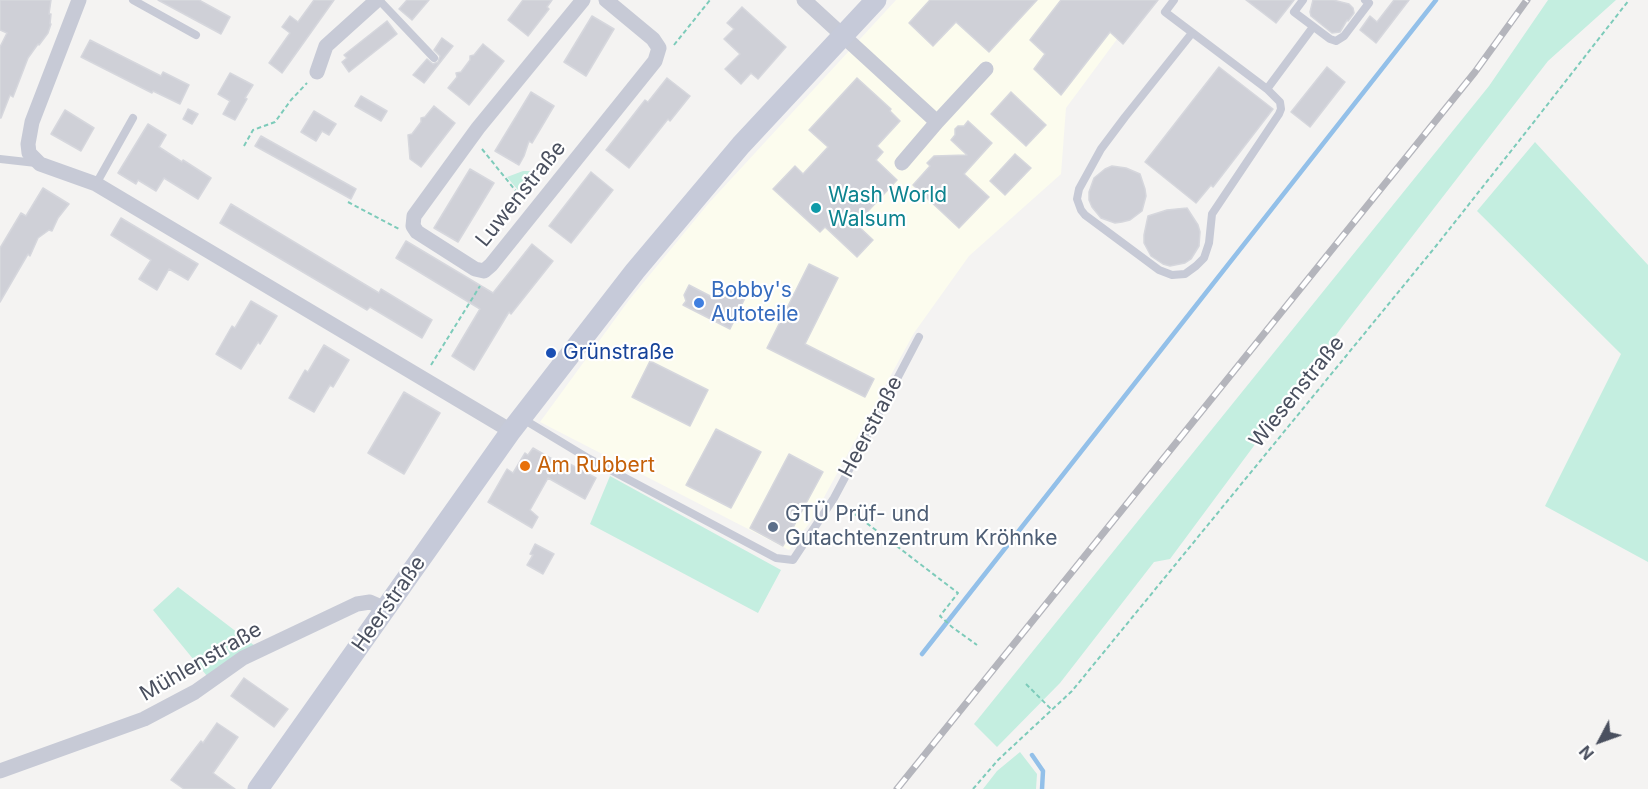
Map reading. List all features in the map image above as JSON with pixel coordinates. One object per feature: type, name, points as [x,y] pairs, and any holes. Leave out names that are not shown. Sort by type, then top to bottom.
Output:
[{"type":"main road","name":"Heerstraße","points":[[258,789],[516,425],[635,271],[734,153],[876,0]]},
{"type":"street","points":[[79,0],[32,122],[27,144],[29,153],[36,160],[96,184],[423,378],[516,425]]},
{"type":"street","points":[[317,72],[326,46],[378,0]]},
{"type":"street","points":[[417,232],[413,226],[414,216],[470,139],[583,0]]},
{"type":"street","points":[[606,0],[653,39],[659,48]]},
{"type":"street","points":[[804,0],[937,122]]},
{"type":"street","name":"Luwenstraße","points":[[417,232],[475,269],[484,271],[655,61],[659,48]]},
{"type":"street","points":[[902,163],[986,69]]},
{"type":"street","name":"Mühlenstraße","points":[[0,771],[144,718],[195,692],[243,658],[357,604],[370,602],[386,609]]},
{"type":"lane","points":[[133,0],[196,35]]},
{"type":"lane","points":[[378,0],[434,58]]},
{"type":"lane","points":[[1174,0],[1165,12],[1267,89],[1280,102],[1281,109],[1212,214],[1209,243],[1204,258],[1185,274],[1172,275],[1159,270],[1086,215],[1081,210],[1077,199],[1079,189],[1101,149],[1192,33]]},
{"type":"lane","points":[[1303,0],[1294,12],[1336,41],[1340,40],[1369,3],[1365,0]]},
{"type":"lane","points":[[1267,89],[1313,27]]},
{"type":"lane","points":[[96,184],[133,118]]},
{"type":"lane","points":[[0,159],[36,160]]},
{"type":"lane","name":"Heerstraße","points":[[516,425],[586,457],[776,558],[793,560],[834,498],[919,337]]},
{"type":"path","points":[[659,48],[675,44],[710,0]]},
{"type":"path","name":"Wiesenstraße","points":[[973,789],[998,760],[1072,691],[1387,303],[1436,246],[1629,0]]},
{"type":"path","points":[[244,146],[253,130],[276,122],[291,100],[317,72]]},
{"type":"path","points":[[470,139],[534,212]]},
{"type":"path","points":[[348,202],[399,229],[417,232]]},
{"type":"path","points":[[423,378],[481,284],[484,271]]},
{"type":"path","points":[[834,498],[958,593],[939,616],[977,645]]},
{"type":"path","points":[[1026,684],[1052,710]]},
{"type":"shaded area","points":[[896,0],[1146,0],[1066,108],[1061,174],[969,256],[914,333],[811,521],[789,550],[540,422],[629,300],[708,204]]},
{"type":"green space","points":[[1548,0],[1616,0],[1548,61],[1342,327],[1170,559],[1154,562],[1060,683],[997,747],[974,724],[1489,86]]},
{"type":"green space","points":[[1535,142],[1648,265],[1648,562],[1545,506],[1621,354],[1477,211]]},
{"type":"green space","points":[[523,171],[535,171],[537,178],[523,196],[507,177]]},
{"type":"green space","points":[[610,476],[781,570],[758,613],[590,524]]},
{"type":"green space","points":[[178,587],[255,646],[207,676],[153,610]]},
{"type":"green space","points":[[1020,752],[1037,774],[1036,789],[983,789],[997,771]]},
{"type":"building","points":[[0,0],[51,0],[49,14],[51,14],[51,24],[48,33],[28,58],[13,97],[10,95],[1,118],[0,47],[7,33],[0,30]]},
{"type":"building","points":[[158,0],[199,0],[230,17],[221,34]]},
{"type":"building","points":[[314,0],[334,0],[282,73],[269,63],[290,33],[282,27],[290,16],[298,22]]},
{"type":"building","points":[[407,0],[429,0],[412,20],[399,9]]},
{"type":"building","points":[[523,0],[552,0],[547,7],[549,9],[528,36],[508,20]]},
{"type":"building","points":[[930,0],[1037,0],[989,52],[956,22],[933,46],[909,23]]},
{"type":"building","points":[[1061,0],[1158,0],[1123,44],[1110,32],[1061,95],[1034,69],[1045,54],[1030,40]]},
{"type":"building","points":[[1246,0],[1294,0],[1276,23]]},
{"type":"building","points":[[1313,0],[1333,0],[1349,4],[1354,13],[1340,32],[1332,33],[1311,16]]},
{"type":"building","points":[[1394,0],[1409,0],[1376,43],[1360,30],[1370,16],[1377,22]]},
{"type":"building","points":[[742,7],[786,47],[758,79],[751,73],[741,84],[725,69],[740,54],[724,39],[734,29],[727,23]]},
{"type":"building","points":[[592,16],[614,29],[586,76],[564,62]]},
{"type":"building","points":[[387,21],[397,34],[349,72],[342,62],[347,58],[344,55]]},
{"type":"building","points":[[442,38],[453,46],[424,83],[413,75],[427,59],[433,64],[438,62],[440,56],[434,50]]},
{"type":"building","points":[[90,40],[161,76],[163,72],[189,85],[180,104],[153,91],[152,93],[81,57]]},
{"type":"building","points":[[483,44],[504,61],[469,105],[448,88],[457,77],[456,73],[461,72],[470,60],[470,56],[474,55]]},
{"type":"building","points":[[1219,67],[1273,109],[1213,187],[1211,185],[1196,203],[1145,162]]},
{"type":"building","points":[[1327,67],[1345,82],[1310,127],[1291,112]]},
{"type":"building","points":[[230,73],[253,85],[235,120],[223,114],[230,101],[218,94]]},
{"type":"building","points":[[667,78],[690,96],[670,121],[668,119],[629,168],[606,150],[645,100],[648,102]]},
{"type":"building","points":[[857,78],[891,109],[890,111],[900,121],[877,146],[883,152],[876,160],[897,180],[856,224],[873,240],[857,257],[825,227],[820,232],[773,189],[795,166],[803,174],[828,147],[809,130]]},
{"type":"building","points":[[531,92],[554,106],[532,143],[529,141],[519,165],[495,151]]},
{"type":"building","points":[[1011,92],[1046,125],[1026,146],[991,114]]},
{"type":"building","points":[[361,96],[387,111],[381,121],[355,106]]},
{"type":"building","points":[[434,106],[455,123],[421,167],[410,159],[408,135],[412,134],[421,122],[421,118],[425,117]]},
{"type":"building","points":[[188,109],[198,114],[192,124],[183,119]]},
{"type":"building","points":[[65,110],[94,128],[81,151],[51,134]]},
{"type":"building","points":[[314,111],[336,124],[329,135],[322,131],[316,141],[301,132]]},
{"type":"building","points":[[968,121],[992,143],[964,174],[989,197],[959,228],[913,185],[930,166],[927,163],[934,156],[967,155],[951,140],[955,135],[955,129],[958,126],[964,126]]},
{"type":"building","points":[[148,124],[166,135],[159,147],[211,178],[198,199],[164,178],[156,191],[138,180],[136,184],[118,173]]},
{"type":"building","points":[[261,136],[356,189],[351,199],[255,146]]},
{"type":"building","points":[[1015,154],[1031,168],[1005,195],[990,181]]},
{"type":"building","points":[[1112,166],[1126,168],[1140,174],[1146,196],[1142,211],[1130,220],[1115,223],[1101,218],[1089,200],[1094,178]]},
{"type":"building","points":[[470,169],[494,183],[458,242],[434,228]]},
{"type":"building","points":[[591,172],[613,190],[571,243],[549,226]]},
{"type":"building","points":[[43,188],[69,204],[58,218],[52,231],[49,230],[38,238],[30,256],[28,254],[0,302],[0,248],[21,213],[26,216]]},
{"type":"building","points":[[231,204],[379,293],[381,289],[432,320],[422,338],[370,307],[367,310],[220,223]]},
{"type":"building","points":[[1187,208],[1198,225],[1199,246],[1191,259],[1185,263],[1170,266],[1163,264],[1151,256],[1144,243],[1148,216],[1167,210]]},
{"type":"building","points":[[121,218],[198,264],[188,280],[169,269],[157,290],[139,279],[151,260],[111,235]]},
{"type":"building","points":[[406,241],[493,293],[532,244],[553,261],[511,314],[509,312],[474,370],[452,356],[480,309],[396,258]]},
{"type":"building","points":[[809,264],[838,278],[805,344],[874,379],[865,397],[767,348]]},
{"type":"building","points":[[689,285],[716,299],[722,287],[745,298],[730,329],[683,305],[686,301],[684,295]]},
{"type":"building","points":[[251,301],[277,316],[241,369],[216,354],[232,326],[235,328]]},
{"type":"building","points":[[324,345],[349,360],[333,387],[330,385],[314,412],[289,398],[305,370],[308,372]]},
{"type":"building","points":[[650,361],[708,390],[690,426],[632,397]]},
{"type":"building","points":[[404,392],[440,413],[404,474],[368,453]]},
{"type":"building","points":[[716,429],[761,452],[731,508],[686,485]]},
{"type":"building","points":[[533,448],[566,467],[568,463],[596,478],[585,499],[548,478],[530,510],[538,517],[532,528],[488,502],[507,469],[513,473],[525,453],[528,455]]},
{"type":"building","points":[[789,454],[823,472],[783,546],[750,528]]},
{"type":"building","points":[[535,544],[554,554],[543,574],[527,565],[533,555],[530,554]]},
{"type":"building","points":[[244,678],[288,709],[274,727],[231,696]]},
{"type":"building","points":[[217,723],[238,737],[213,773],[235,789],[184,789],[171,780]]},
{"type":"waterway","points":[[922,654],[1436,0]]},
{"type":"waterway","points":[[1032,755],[1043,771],[1042,789]]},
{"type":"railway","points":[[897,789],[1475,72],[1527,0]]},
{"type":"place","name":"Wash World Walsum","points":[[816,208]]},
{"type":"place","name":"Bobby's Autoteile","points":[[699,303]]},
{"type":"place","name":"Grünstraße","points":[[551,353]]},
{"type":"place","name":"Am Rubbert","points":[[525,466]]},
{"type":"place","name":"GTÜ Prüf- und Gutachtenzentrum Kröhnke","points":[[773,527]]}]
